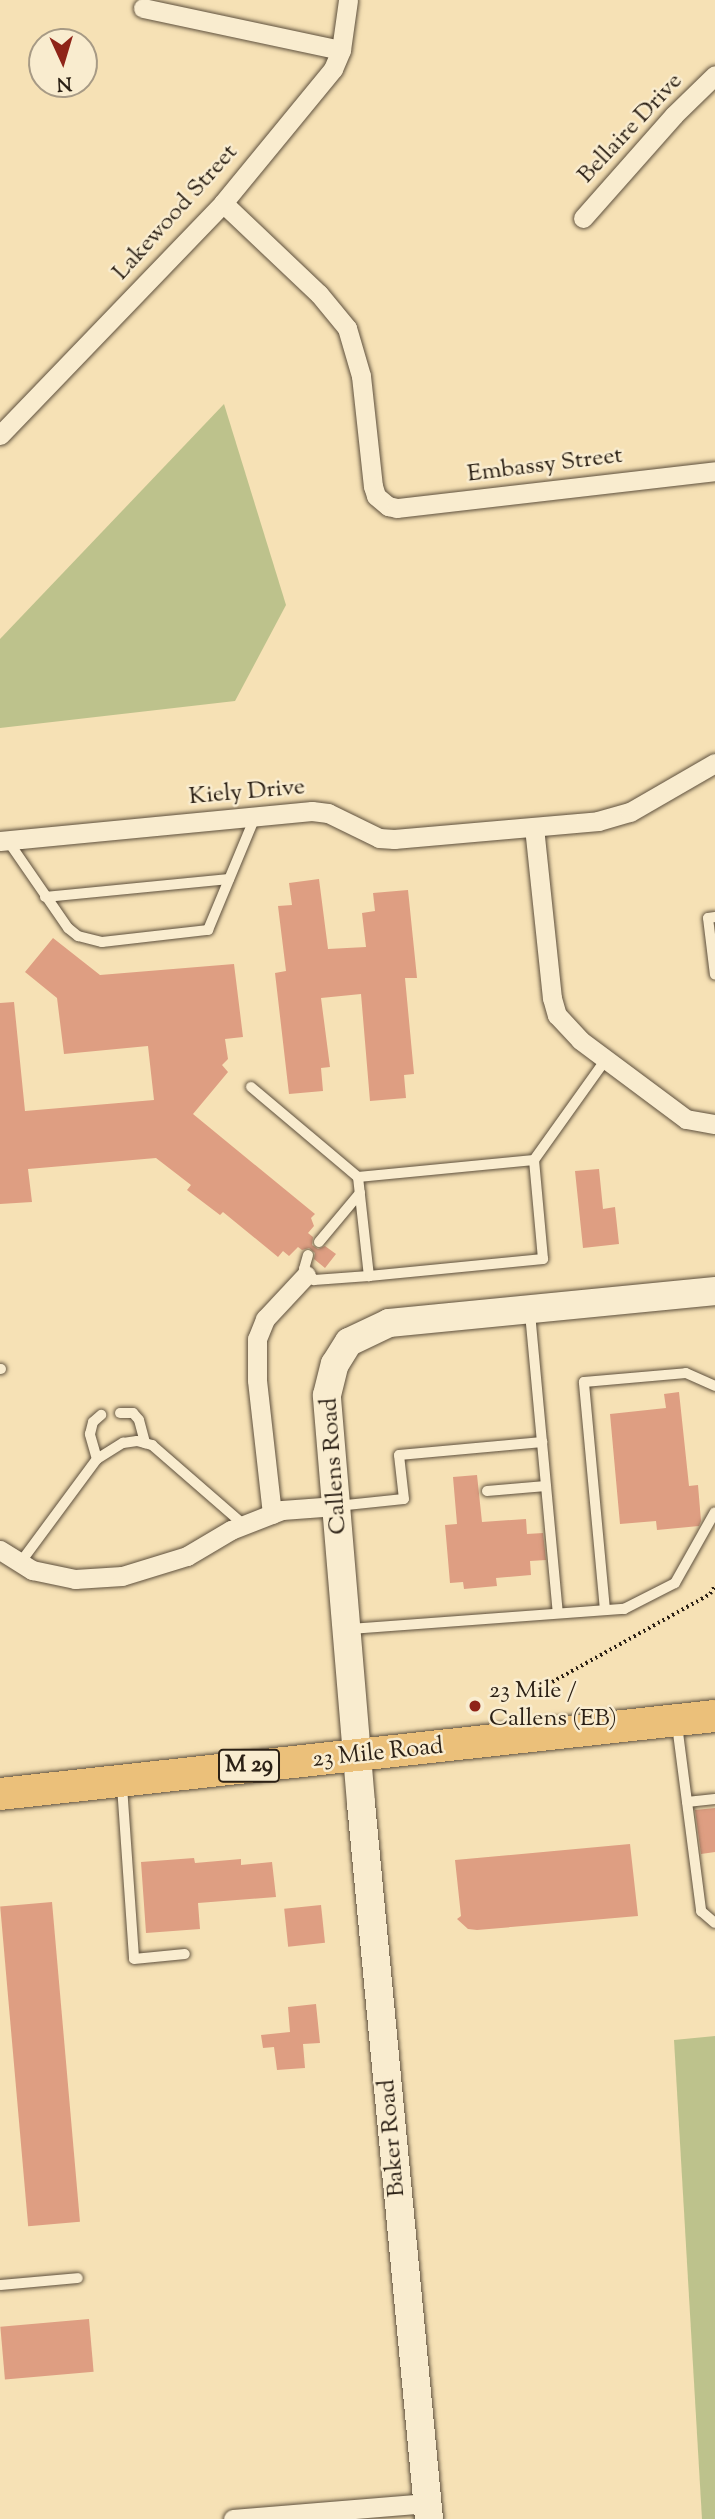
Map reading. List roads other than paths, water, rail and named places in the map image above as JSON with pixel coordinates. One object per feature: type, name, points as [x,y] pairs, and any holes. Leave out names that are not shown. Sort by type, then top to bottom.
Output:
[{"type":"main road","name":"23 Mile Road","points":[[0,1794],[715,1716]]},
{"type":"street","name":"Lakewood Street","points":[[0,435],[223,203],[333,69],[341,50],[348,0]]},
{"type":"street","points":[[143,8],[341,50]]},
{"type":"street","name":"Bellaire Drive","points":[[583,218],[674,115],[715,75]]},
{"type":"street","name":"Embassy Street","points":[[223,203],[319,294],[347,328],[357,357],[373,486],[381,502],[397,508],[715,471]]},
{"type":"street","name":"Kiely Drive","points":[[4,841],[320,812],[371,835],[394,839],[534,827],[615,818],[715,763]]},
{"type":"street","points":[[534,827],[552,998],[566,1027],[686,1119],[715,1124]]},
{"type":"street","points":[[272,1514],[257,1380],[257,1339],[265,1319],[306,1275]]},
{"type":"street","name":"Callens Road","points":[[357,1756],[327,1395],[335,1364],[349,1342],[389,1323],[715,1291]]},
{"type":"street","points":[[0,1550],[32,1570],[75,1579],[122,1576],[187,1556],[272,1514],[336,1506]]},
{"type":"street","name":"Baker Road","points":[[357,1756],[428,2511]]},
{"type":"street","points":[[240,2519],[428,2511]]},
{"type":"lane","points":[[4,841],[68,928],[78,936],[102,942],[208,930],[255,816]]},
{"type":"lane","points":[[45,897],[229,878]]},
{"type":"lane","points":[[715,917],[708,918],[715,975]]},
{"type":"lane","points":[[308,1255],[304,1264],[306,1275],[314,1280],[543,1259],[534,1160],[607,1059]]},
{"type":"lane","points":[[251,1087],[358,1177],[369,1276]]},
{"type":"lane","points":[[358,1177],[534,1160]]},
{"type":"lane","points":[[319,1242],[360,1194]]},
{"type":"lane","points":[[530,1309],[558,1612]]},
{"type":"lane","points":[[605,1610],[584,1382],[686,1373],[715,1386]]},
{"type":"lane","points":[[120,1413],[133,1413],[139,1420],[145,1443]]},
{"type":"lane","points":[[97,1459],[90,1434],[93,1422],[101,1415]]},
{"type":"lane","points":[[336,1506],[404,1499],[399,1455],[542,1442]]},
{"type":"lane","points":[[20,1563],[97,1459],[123,1443],[152,1445],[245,1525]]},
{"type":"lane","points":[[487,1491],[546,1486]]},
{"type":"lane","points":[[346,1630],[624,1609],[675,1583],[715,1511]]},
{"type":"lane","points":[[676,1721],[701,1911],[715,1923]]},
{"type":"lane","points":[[122,1779],[134,1959],[186,1954]]},
{"type":"lane","points":[[687,1802],[715,1799]]},
{"type":"lane","points":[[0,2285],[78,2278]]},
{"type":"place","name":"23 Mile / Callens (EB)","points":[[475,1706]]}]
